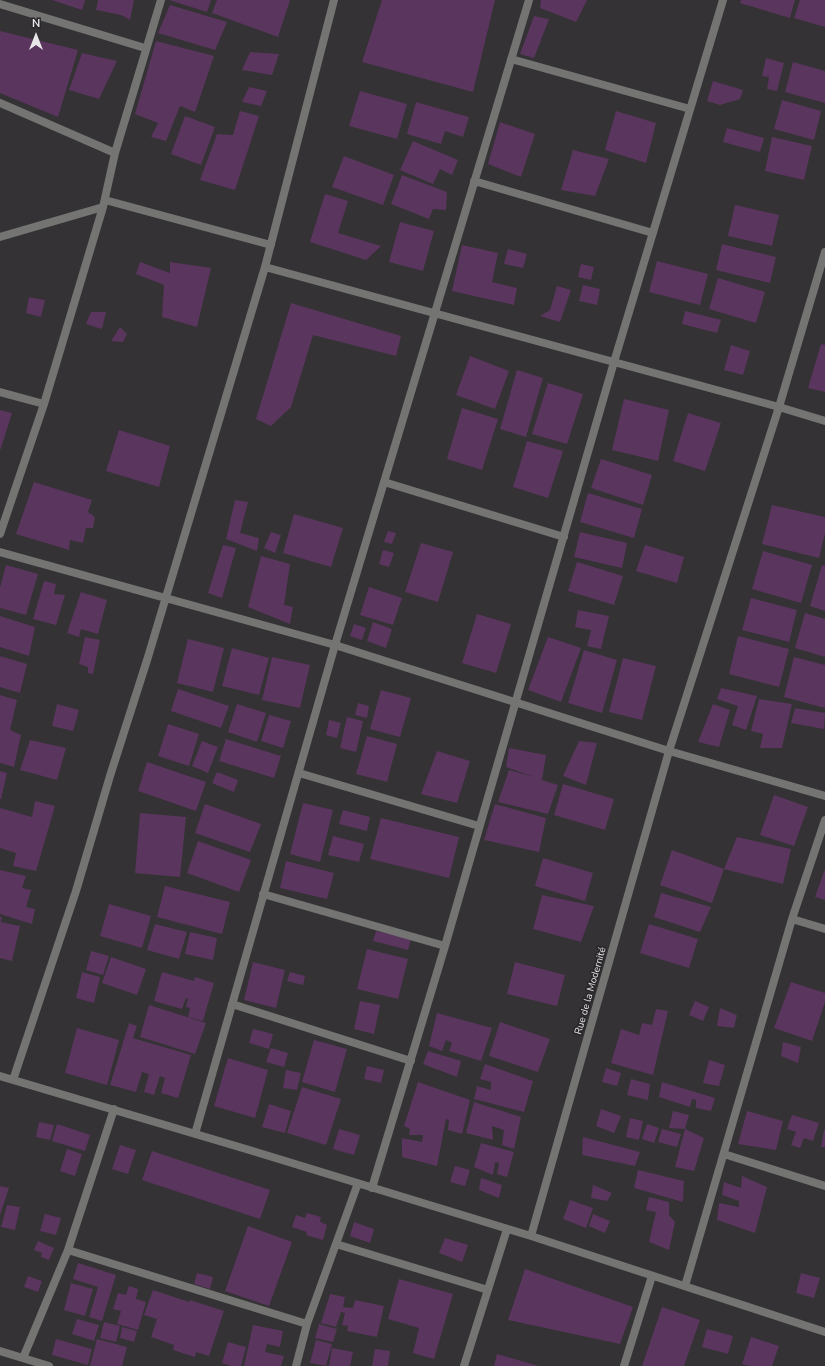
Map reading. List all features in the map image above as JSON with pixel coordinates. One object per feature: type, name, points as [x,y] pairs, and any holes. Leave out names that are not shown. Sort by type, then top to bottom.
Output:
[{"type":"street","points":[[0,534],[44,404],[104,203],[115,153],[145,48],[161,0]]},
{"type":"street","points":[[13,1080],[76,891],[110,776],[166,598],[265,266],[334,0]]},
{"type":"street","points":[[195,1134],[335,645],[529,0]]},
{"type":"street","points":[[372,1188],[445,946],[614,362],[723,0]]},
{"type":"street","points":[[0,4],[145,48]]},
{"type":"street","points":[[511,59],[690,109]]},
{"type":"street","points":[[0,103],[115,153]]},
{"type":"street","points":[[474,181],[653,233]]},
{"type":"street","points":[[0,237],[104,203],[270,245]]},
{"type":"street","name":"Rue de la Modernité","points":[[531,1236],[669,751],[779,407],[825,252]]},
{"type":"street","points":[[265,266],[779,407],[825,421]]},
{"type":"street","points":[[0,392],[44,404]]},
{"type":"street","points":[[384,482],[564,537]]},
{"type":"street","points":[[0,552],[335,645],[669,751],[825,796]]},
{"type":"street","points":[[299,773],[480,826]]},
{"type":"street","points":[[685,1286],[792,920],[825,820]]},
{"type":"street","points":[[263,894],[445,946]]},
{"type":"street","points":[[792,920],[825,929]]},
{"type":"street","points":[[232,1004],[411,1061]]},
{"type":"street","points":[[0,1076],[114,1109],[531,1236],[825,1332]]},
{"type":"street","points":[[23,1358],[68,1250],[114,1109]]},
{"type":"street","points":[[724,1154],[825,1186]]},
{"type":"street","points":[[296,1366],[307,1324],[358,1183]]},
{"type":"street","points":[[464,1366],[507,1229]]},
{"type":"street","points":[[336,1244],[488,1290]]},
{"type":"street","points":[[68,1250],[307,1324]]},
{"type":"street","points":[[624,1366],[652,1276]]},
{"type":"street","points":[[0,1351],[49,1366]]},
{"type":"building","points":[[52,0],[85,0],[82,10]]},
{"type":"building","points":[[98,0],[134,0],[130,20],[121,15],[96,10]]},
{"type":"building","points":[[169,0],[211,0],[207,12]]},
{"type":"building","points":[[217,0],[290,0],[278,37],[212,13]]},
{"type":"building","points":[[382,0],[495,0],[473,92],[362,62]]},
{"type":"building","points":[[541,0],[587,0],[576,22],[540,8]]},
{"type":"building","points":[[741,0],[795,0],[790,18],[740,3]]},
{"type":"building","points":[[800,0],[825,0],[825,27],[794,18]]},
{"type":"building","points":[[170,5],[227,22],[215,50],[158,33]]},
{"type":"building","points":[[534,16],[549,19],[534,58],[520,54]]},
{"type":"building","points":[[0,31],[78,50],[58,117],[0,93]]},
{"type":"building","points":[[156,41],[214,56],[195,112],[180,106],[166,141],[151,137],[158,123],[135,114]]},
{"type":"building","points":[[250,52],[279,54],[272,75],[242,70]]},
{"type":"building","points":[[82,53],[117,61],[99,99],[69,90]]},
{"type":"building","points":[[766,58],[784,63],[777,91],[767,89],[769,77],[762,76]]},
{"type":"building","points":[[793,62],[825,71],[825,103],[785,92]]},
{"type":"building","points":[[713,81],[743,90],[740,99],[720,105],[707,101]]},
{"type":"building","points":[[249,87],[267,91],[261,106],[242,102]]},
{"type":"building","points":[[360,91],[407,104],[397,139],[349,126]]},
{"type":"building","points":[[782,100],[821,111],[814,140],[774,129]]},
{"type":"building","points":[[416,102],[469,117],[463,137],[445,131],[441,144],[407,134]]},
{"type":"building","points":[[240,111],[259,116],[235,190],[200,180],[217,134],[233,135]]},
{"type":"building","points":[[616,111],[656,123],[646,163],[605,150]]},
{"type":"building","points":[[185,116],[215,127],[201,165],[171,154]]},
{"type":"building","points":[[500,122],[535,134],[521,177],[488,164]]},
{"type":"building","points":[[727,128],[764,138],[760,152],[723,142]]},
{"type":"building","points":[[772,137],[812,146],[804,180],[765,171]]},
{"type":"building","points":[[413,141],[458,160],[452,175],[440,169],[433,184],[400,170]]},
{"type":"building","points":[[573,150],[609,159],[595,196],[561,190]]},
{"type":"building","points":[[344,156],[394,175],[383,205],[332,187]]},
{"type":"building","points":[[402,175],[447,192],[446,210],[433,209],[429,219],[391,204]]},
{"type":"building","points":[[325,194],[348,201],[338,233],[381,246],[366,260],[310,242]]},
{"type":"building","points":[[735,205],[779,215],[772,246],[728,236]]},
{"type":"building","points":[[400,222],[434,231],[423,271],[389,262]]},
{"type":"building","points":[[722,244],[776,257],[770,283],[716,270]]},
{"type":"building","points":[[462,245],[498,253],[492,282],[517,288],[514,305],[452,291]]},
{"type":"building","points":[[508,249],[527,254],[523,268],[504,264]]},
{"type":"building","points":[[657,261],[708,274],[700,305],[649,292]]},
{"type":"building","points":[[140,262],[170,273],[170,262],[211,268],[197,327],[162,317],[164,285],[136,274]]},
{"type":"building","points":[[581,264],[594,267],[591,280],[578,277]]},
{"type":"building","points":[[718,278],[765,292],[756,323],[709,309]]},
{"type":"building","points":[[583,285],[600,289],[597,305],[579,301]]},
{"type":"building","points":[[557,286],[571,290],[560,322],[540,316],[550,310]]},
{"type":"building","points":[[29,297],[45,300],[41,317],[26,313]]},
{"type":"building","points":[[291,303],[401,336],[396,356],[313,335],[291,407],[271,426],[256,419]]},
{"type":"building","points":[[685,311],[721,320],[717,333],[682,324]]},
{"type":"building","points":[[91,312],[106,312],[102,329],[86,324]]},
{"type":"building","points":[[120,327],[127,334],[123,342],[111,341]]},
{"type":"building","points":[[821,344],[825,345],[825,392],[808,388]]},
{"type":"building","points":[[731,345],[750,351],[743,375],[724,370]]},
{"type":"building","points":[[470,356],[509,371],[495,409],[456,395]]},
{"type":"building","points":[[517,370],[543,378],[526,437],[500,429]]},
{"type":"building","points":[[548,383],[583,394],[567,444],[532,434]]},
{"type":"building","points":[[624,399],[669,410],[658,461],[612,450]]},
{"type":"building","points":[[462,408],[498,419],[482,470],[447,459]]},
{"type":"building","points":[[0,410],[12,413],[0,451]]},
{"type":"building","points":[[688,413],[721,423],[705,471],[673,461]]},
{"type":"building","points":[[119,430],[170,446],[159,487],[106,471]]},
{"type":"building","points":[[527,441],[563,451],[548,498],[513,487]]},
{"type":"building","points":[[601,459],[652,475],[643,505],[591,488]]},
{"type":"building","points":[[34,482],[92,500],[88,512],[95,517],[93,528],[86,528],[83,543],[70,540],[69,550],[16,534]]},
{"type":"building","points":[[588,493],[642,509],[634,538],[580,522]]},
{"type":"building","points":[[235,500],[248,502],[240,533],[259,538],[257,551],[226,539]]},
{"type":"building","points":[[772,505],[825,517],[825,533],[819,558],[762,544]]},
{"type":"building","points":[[294,514],[343,528],[331,567],[283,553]]},
{"type":"building","points":[[388,531],[396,533],[392,544],[384,542]]},
{"type":"building","points":[[271,532],[281,535],[275,553],[264,548]]},
{"type":"building","points":[[580,532],[627,543],[622,568],[574,557]]},
{"type":"building","points":[[421,543],[453,552],[438,602],[405,592]]},
{"type":"building","points":[[223,545],[236,548],[222,598],[208,593]]},
{"type":"building","points":[[645,545],[684,557],[677,583],[636,571]]},
{"type":"building","points":[[383,550],[394,553],[389,567],[379,564]]},
{"type":"building","points":[[763,551],[812,565],[801,603],[752,589]]},
{"type":"building","points":[[261,556],[290,564],[284,605],[293,607],[290,624],[248,607]]},
{"type":"building","points":[[577,562],[623,576],[614,605],[568,591]]},
{"type":"building","points":[[6,565],[38,574],[26,615],[0,608],[0,588]]},
{"type":"building","points":[[822,565],[825,566],[825,611],[810,606]]},
{"type":"building","points":[[44,581],[56,584],[54,594],[65,595],[56,625],[33,619]]},
{"type":"building","points":[[369,587],[402,598],[393,625],[360,615]]},
{"type":"building","points":[[81,592],[107,600],[98,634],[81,629],[79,637],[67,633]]},
{"type":"building","points":[[751,598],[797,610],[789,642],[742,630]]},
{"type":"building","points":[[578,610],[609,616],[601,649],[587,646],[591,630],[575,627]]},
{"type":"building","points":[[805,613],[825,619],[825,657],[795,648]]},
{"type":"building","points":[[477,614],[511,624],[496,673],[462,663]]},
{"type":"building","points":[[0,616],[35,627],[29,656],[0,647]]},
{"type":"building","points":[[373,622],[392,629],[386,648],[367,641]]},
{"type":"building","points":[[354,624],[366,628],[362,640],[350,636]]},
{"type":"building","points":[[738,636],[789,649],[779,687],[729,674]]},
{"type":"building","points":[[85,637],[100,640],[93,674],[88,673],[88,667],[79,664]]},
{"type":"building","points":[[548,637],[581,648],[561,702],[528,690]]},
{"type":"building","points":[[188,639],[224,648],[213,692],[177,683]]},
{"type":"building","points":[[232,648],[269,658],[259,695],[222,686]]},
{"type":"building","points":[[584,650],[617,660],[602,713],[568,703]]},
{"type":"building","points":[[0,656],[27,664],[20,693],[0,687]]},
{"type":"building","points":[[272,657],[310,665],[300,708],[262,700]]},
{"type":"building","points":[[794,657],[825,665],[825,708],[784,697]]},
{"type":"building","points":[[623,658],[656,666],[642,720],[609,712]]},
{"type":"building","points":[[721,688],[757,696],[746,730],[732,725],[738,706],[717,699]]},
{"type":"building","points":[[178,689],[229,706],[221,728],[171,711]]},
{"type":"building","points":[[381,690],[411,698],[400,737],[370,729]]},
{"type":"building","points":[[0,695],[17,700],[10,730],[21,735],[14,767],[0,763]]},
{"type":"building","points":[[759,699],[792,704],[782,748],[760,748],[763,734],[751,731]]},
{"type":"building","points":[[358,703],[369,706],[367,718],[355,715]]},
{"type":"building","points":[[57,704],[79,710],[73,731],[52,726]]},
{"type":"building","points":[[237,704],[266,713],[257,742],[228,732]]},
{"type":"building","points":[[713,704],[730,710],[719,747],[698,742]]},
{"type":"building","points":[[795,708],[825,713],[824,729],[791,723]]},
{"type":"building","points":[[269,715],[291,721],[283,748],[261,741]]},
{"type":"building","points":[[347,717],[363,721],[356,752],[340,748]]},
{"type":"building","points":[[329,720],[341,723],[337,738],[326,735]]},
{"type":"building","points":[[168,724],[199,734],[189,766],[158,756]]},
{"type":"building","points":[[367,736],[397,744],[387,782],[356,774]]},
{"type":"building","points":[[226,739],[281,756],[274,778],[219,761]]},
{"type":"building","points":[[30,740],[66,748],[57,780],[20,770]]},
{"type":"building","points":[[202,741],[218,747],[208,773],[192,766]]},
{"type":"building","points":[[579,741],[597,743],[586,785],[563,776]]},
{"type":"building","points":[[509,748],[546,755],[542,780],[558,785],[548,814],[498,802],[509,770],[534,777],[506,767]]},
{"type":"building","points":[[437,751],[470,761],[457,803],[421,794]]},
{"type":"building","points":[[147,762],[206,782],[196,811],[138,791]]},
{"type":"building","points":[[0,771],[7,773],[1,799],[0,799]]},
{"type":"building","points":[[217,772],[238,780],[234,792],[212,783]]},
{"type":"building","points":[[563,784],[614,799],[605,830],[554,815]]},
{"type":"building","points":[[774,795],[808,807],[794,846],[760,835]]},
{"type":"building","points":[[35,801],[55,806],[36,871],[13,866],[16,853],[0,848],[0,808],[32,817]]},
{"type":"building","points":[[303,803],[333,810],[320,862],[290,854]]},
{"type":"building","points":[[205,804],[261,824],[250,852],[195,833]]},
{"type":"building","points":[[495,804],[546,818],[539,852],[484,840]]},
{"type":"building","points":[[343,810],[370,817],[367,831],[339,824]]},
{"type":"building","points":[[140,813],[186,817],[180,877],[135,873]]},
{"type":"building","points":[[381,818],[459,837],[449,878],[370,859]]},
{"type":"building","points":[[333,836],[364,844],[359,862],[328,855]]},
{"type":"building","points":[[737,837],[791,849],[783,884],[724,869]]},
{"type":"building","points":[[198,841],[251,860],[239,892],[187,873]]},
{"type":"building","points":[[672,850],[724,869],[712,903],[660,885]]},
{"type":"building","points":[[543,858],[593,873],[585,901],[535,886]]},
{"type":"building","points":[[286,861],[334,873],[327,899],[280,888]]},
{"type":"building","points":[[825,869],[825,900],[815,897]]},
{"type":"building","points":[[0,870],[26,876],[22,888],[31,890],[26,907],[35,909],[32,924],[0,914]]},
{"type":"building","points":[[165,886],[230,902],[222,934],[157,917]]},
{"type":"building","points":[[661,893],[711,907],[700,932],[654,917]]},
{"type":"building","points":[[542,895],[594,906],[581,942],[533,929]]},
{"type":"building","points":[[109,904],[151,916],[142,948],[100,936]]},
{"type":"building","points":[[0,917],[2,917],[1,922],[20,926],[12,961],[0,958]]},
{"type":"building","points":[[155,924],[187,932],[179,959],[147,950]]},
{"type":"building","points":[[649,924],[698,939],[689,968],[640,953]]},
{"type":"building","points":[[376,931],[411,939],[408,950],[373,941]]},
{"type":"building","points":[[190,932],[217,938],[213,960],[185,954]]},
{"type":"building","points":[[367,949],[408,959],[398,999],[357,989]]},
{"type":"building","points":[[91,951],[109,956],[103,975],[86,970]]},
{"type":"building","points":[[111,957],[146,969],[137,995],[102,983]]},
{"type":"building","points":[[253,962],[285,970],[276,1008],[244,1000]]},
{"type":"building","points":[[515,962],[565,975],[557,1006],[507,994]]},
{"type":"building","points":[[82,972],[100,977],[94,1003],[76,998]]},
{"type":"building","points":[[162,972],[194,981],[195,977],[214,983],[203,1021],[188,1017],[190,1008],[186,1007],[188,999],[186,998],[182,1009],[154,1001]]},
{"type":"building","points":[[290,972],[305,976],[303,985],[287,981]]},
{"type":"building","points":[[791,982],[825,993],[825,1002],[812,1041],[774,1028]]},
{"type":"building","points":[[360,1001],[380,1005],[374,1034],[354,1029]]},
{"type":"building","points":[[695,1001],[709,1007],[703,1021],[689,1015]]},
{"type":"building","points":[[149,1005],[206,1023],[195,1054],[140,1037]]},
{"type":"building","points":[[720,1008],[737,1015],[734,1028],[717,1026]]},
{"type":"building","points":[[656,1009],[668,1011],[653,1075],[611,1063],[621,1029],[639,1035],[642,1023],[652,1025]]},
{"type":"building","points":[[437,1013],[492,1028],[481,1061],[449,1051],[452,1043],[446,1040],[442,1051],[429,1046]]},
{"type":"building","points":[[500,1022],[550,1039],[538,1072],[489,1056]]},
{"type":"building","points":[[129,1023],[137,1026],[133,1038],[191,1055],[178,1098],[161,1093],[165,1078],[160,1076],[154,1095],[144,1092],[149,1074],[142,1072],[136,1092],[110,1085]]},
{"type":"building","points":[[77,1028],[119,1040],[107,1085],[65,1073]]},
{"type":"building","points":[[253,1029],[273,1034],[269,1049],[249,1043]]},
{"type":"building","points":[[314,1040],[347,1049],[335,1092],[302,1082]]},
{"type":"building","points":[[783,1042],[801,1047],[798,1063],[781,1056]]},
{"type":"building","points":[[271,1048],[288,1053],[284,1067],[266,1062]]},
{"type":"building","points":[[428,1051],[461,1061],[457,1077],[423,1064]]},
{"type":"building","points":[[228,1058],[268,1070],[255,1118],[214,1106]]},
{"type":"building","points":[[709,1060],[725,1065],[719,1086],[703,1083]]},
{"type":"building","points":[[485,1064],[533,1081],[524,1112],[474,1099],[477,1086],[491,1090],[491,1082],[480,1079]]},
{"type":"building","points":[[367,1066],[384,1070],[381,1083],[364,1079]]},
{"type":"building","points":[[606,1068],[621,1073],[617,1086],[602,1082]]},
{"type":"building","points":[[286,1070],[301,1073],[297,1090],[283,1088]]},
{"type":"building","points":[[631,1079],[650,1084],[648,1100],[627,1095]]},
{"type":"building","points":[[418,1082],[470,1100],[462,1134],[448,1130],[449,1120],[446,1119],[437,1166],[402,1157],[402,1138],[422,1142],[423,1135],[409,1135],[410,1129],[404,1126]]},
{"type":"building","points":[[662,1082],[715,1098],[711,1111],[696,1108],[696,1100],[692,1099],[690,1107],[659,1097]]},
{"type":"building","points":[[302,1087],[341,1099],[326,1145],[287,1133]]},
{"type":"building","points":[[474,1102],[521,1117],[514,1149],[502,1145],[504,1130],[492,1126],[493,1140],[466,1133]]},
{"type":"building","points":[[269,1104],[291,1111],[285,1133],[262,1127]]},
{"type":"building","points":[[601,1109],[621,1116],[614,1133],[596,1126]]},
{"type":"building","points":[[673,1111],[689,1115],[685,1129],[669,1128]]},
{"type":"building","points":[[747,1111],[783,1121],[776,1150],[738,1144]]},
{"type":"building","points":[[792,1115],[819,1123],[813,1141],[804,1138],[800,1148],[791,1145],[796,1132],[787,1129]]},
{"type":"building","points":[[630,1118],[643,1121],[639,1140],[626,1137]]},
{"type":"building","points":[[39,1122],[54,1125],[50,1140],[36,1137]]},
{"type":"building","points":[[57,1124],[90,1135],[85,1151],[52,1141]]},
{"type":"building","points":[[647,1124],[659,1128],[654,1143],[642,1139]]},
{"type":"building","points":[[339,1129],[360,1135],[354,1155],[333,1149]]},
{"type":"building","points":[[662,1129],[681,1134],[677,1147],[658,1142]]},
{"type":"building","points":[[685,1129],[704,1138],[694,1171],[675,1167]]},
{"type":"building","points":[[824,1130],[825,1147],[821,1147]]},
{"type":"building","points":[[583,1137],[640,1152],[635,1166],[582,1155]]},
{"type":"building","points":[[481,1143],[514,1152],[507,1177],[497,1174],[499,1163],[495,1162],[493,1175],[474,1167]]},
{"type":"building","points":[[120,1145],[136,1150],[128,1174],[112,1169]]},
{"type":"building","points":[[67,1149],[82,1154],[75,1176],[60,1171]]},
{"type":"building","points":[[152,1151],[270,1190],[260,1219],[142,1180]]},
{"type":"building","points":[[455,1166],[470,1170],[465,1186],[450,1182]]},
{"type":"building","points":[[638,1170],[684,1181],[683,1202],[634,1188]]},
{"type":"building","points":[[742,1176],[767,1187],[755,1233],[717,1220],[719,1203],[739,1207],[739,1201],[722,1195],[724,1182],[741,1188]]},
{"type":"building","points":[[481,1178],[502,1185],[499,1198],[479,1190]]},
{"type":"building","points":[[593,1185],[612,1193],[607,1201],[591,1198]]},
{"type":"building","points":[[0,1186],[9,1188],[0,1215]]},
{"type":"building","points":[[649,1197],[669,1202],[669,1215],[675,1222],[669,1250],[649,1242],[656,1212],[646,1210]]},
{"type":"building","points":[[570,1200],[593,1208],[586,1228],[563,1219]]},
{"type":"building","points":[[7,1205],[20,1207],[15,1230],[1,1227]]},
{"type":"building","points":[[307,1213],[321,1217],[320,1222],[327,1225],[323,1240],[306,1235],[307,1232],[292,1227],[296,1215],[305,1218]]},
{"type":"building","points":[[45,1214],[61,1218],[56,1235],[40,1231]]},
{"type":"building","points":[[593,1214],[610,1221],[605,1233],[589,1226]]},
{"type":"building","points":[[354,1222],[374,1229],[370,1243],[350,1236]]},
{"type":"building","points":[[248,1226],[292,1242],[269,1306],[225,1291]]},
{"type":"building","points":[[445,1238],[468,1245],[462,1262],[439,1253]]},
{"type":"building","points":[[38,1241],[54,1248],[49,1260],[41,1257],[42,1253],[34,1250]]},
{"type":"building","points":[[78,1263],[116,1275],[102,1321],[89,1317],[98,1287],[73,1279]]},
{"type":"building","points":[[525,1269],[633,1307],[620,1344],[508,1320]]},
{"type":"building","points":[[197,1273],[213,1277],[210,1289],[194,1284]]},
{"type":"building","points":[[801,1273],[820,1278],[814,1298],[796,1293]]},
{"type":"building","points":[[28,1276],[42,1281],[38,1292],[24,1287]]},
{"type":"building","points":[[399,1279],[453,1294],[434,1359],[413,1353],[419,1328],[388,1319]]},
{"type":"building","points":[[71,1283],[93,1289],[85,1316],[64,1310]]},
{"type":"building","points":[[129,1286],[138,1289],[136,1299],[146,1302],[138,1330],[117,1324],[121,1311],[113,1309],[118,1293],[126,1295]]},
{"type":"building","points":[[153,1290],[189,1302],[190,1300],[224,1311],[209,1356],[196,1352],[195,1357],[173,1350],[174,1345],[151,1337],[157,1319],[144,1315]]},
{"type":"building","points":[[330,1294],[345,1297],[343,1307],[353,1308],[355,1300],[384,1306],[377,1337],[347,1331],[348,1326],[342,1325],[345,1313],[341,1312],[336,1327],[321,1323]]},
{"type":"building","points":[[662,1307],[700,1320],[684,1366],[642,1366]]},
{"type":"building","points":[[77,1319],[99,1325],[94,1341],[72,1334]]},
{"type":"building","points":[[104,1322],[120,1326],[116,1342],[100,1338]]},
{"type":"building","points":[[319,1324],[337,1329],[333,1342],[315,1338]]},
{"type":"building","points":[[253,1325],[283,1331],[280,1347],[267,1344],[265,1352],[284,1356],[281,1366],[244,1366]]},
{"type":"building","points":[[122,1327],[137,1331],[134,1342],[120,1338]]},
{"type":"building","points":[[707,1329],[733,1336],[728,1354],[702,1347]]},
{"type":"building","points":[[751,1337],[779,1346],[772,1366],[749,1366],[742,1364]]},
{"type":"building","points":[[56,1339],[92,1349],[88,1365],[52,1355]]},
{"type":"building","points":[[97,1339],[127,1347],[122,1366],[90,1366]]},
{"type":"building","points":[[316,1340],[332,1344],[326,1366],[310,1363]]},
{"type":"building","points":[[228,1342],[246,1347],[241,1366],[231,1366],[222,1363]]},
{"type":"building","points":[[332,1348],[353,1352],[350,1366],[329,1366]]},
{"type":"building","points":[[375,1349],[390,1351],[388,1366],[372,1366]]},
{"type":"building","points":[[497,1354],[539,1366],[494,1366]]}]
